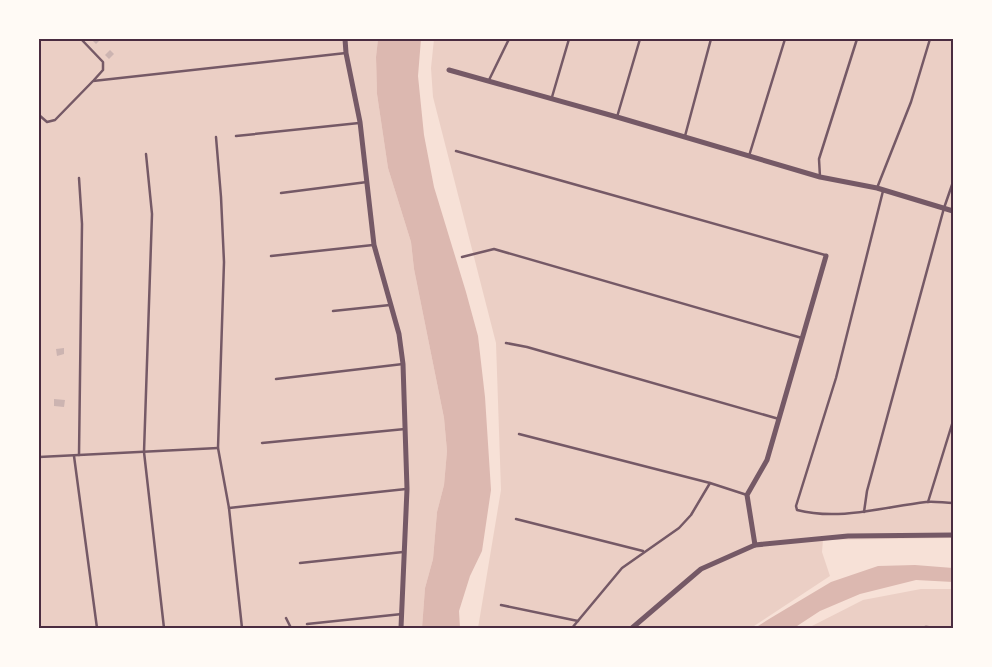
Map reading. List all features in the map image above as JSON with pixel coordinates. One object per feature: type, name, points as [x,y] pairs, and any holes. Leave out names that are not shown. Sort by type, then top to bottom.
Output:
[{"type":"street","points":[[345,39],[346,53],[360,122],[374,245],[399,334],[403,364],[407,489],[402,628]]},
{"type":"street","points":[[449,70],[820,177],[880,189],[953,211]]},
{"type":"street","points":[[754,545],[747,495],[767,460],[826,256]]},
{"type":"street","points":[[632,628],[701,569],[754,545],[856,536],[953,535]]},
{"type":"lane","points":[[39,115],[47,122],[55,120],[102,70],[103,62],[81,39]]},
{"type":"lane","points":[[489,80],[509,39]]},
{"type":"lane","points":[[551,99],[569,39]]},
{"type":"lane","points":[[617,117],[640,39]]},
{"type":"lane","points":[[684,137],[711,39]]},
{"type":"lane","points":[[749,156],[785,39]]},
{"type":"lane","points":[[820,177],[819,159],[857,39]]},
{"type":"lane","points":[[930,39],[911,102],[880,189],[836,378],[796,506],[797,510],[810,513],[864,512],[928,502],[953,503]]},
{"type":"lane","points":[[93,81],[346,53]]},
{"type":"lane","points":[[236,136],[360,122]]},
{"type":"lane","points":[[216,137],[224,262],[218,448],[229,508],[242,628]]},
{"type":"lane","points":[[456,151],[826,256]]},
{"type":"lane","points":[[146,154],[152,214],[144,452],[164,628]]},
{"type":"lane","points":[[79,178],[82,224],[79,455]]},
{"type":"lane","points":[[281,193],[368,182]]},
{"type":"lane","points":[[864,512],[867,491],[944,208],[953,182]]},
{"type":"lane","points":[[271,256],[374,245]]},
{"type":"lane","points":[[462,257],[494,249],[803,338]]},
{"type":"lane","points":[[333,311],[391,305]]},
{"type":"lane","points":[[506,343],[527,347],[779,420]]},
{"type":"lane","points":[[276,379],[403,364]]},
{"type":"lane","points":[[928,502],[953,420]]},
{"type":"lane","points":[[262,443],[406,429]]},
{"type":"lane","points":[[519,434],[710,483],[747,495]]},
{"type":"lane","points":[[39,457],[218,448]]},
{"type":"lane","points":[[74,456],[97,628]]},
{"type":"lane","points":[[572,628],[622,568],[679,528],[691,516],[710,483]]},
{"type":"lane","points":[[229,508],[407,489]]},
{"type":"lane","points":[[516,519],[644,552]]},
{"type":"lane","points":[[300,563],[405,552]]},
{"type":"lane","points":[[501,605],[579,621]]},
{"type":"lane","points":[[306,624],[402,614]]},
{"type":"lane","points":[[286,618],[291,628]]},
{"type":"lane","points":[[920,628],[938,628]]},
{"type":"shaded area","points":[[39,39],[378,39],[376,57],[377,94],[388,168],[411,242],[414,269],[444,418],[447,451],[444,485],[437,512],[433,559],[425,588],[422,628],[39,628]]},
{"type":"shaded area","points":[[378,39],[421,39],[418,76],[424,135],[434,187],[478,336],[485,397],[491,490],[482,551],[470,576],[459,611],[460,628],[422,628],[425,588],[433,559],[437,512],[444,485],[447,451],[444,418],[414,269],[411,242],[388,168],[377,94],[376,57]]},
{"type":"shaded area","points":[[434,39],[953,39],[953,538],[823,540],[822,552],[830,576],[751,628],[478,628],[501,490],[496,343],[433,97],[431,68]]},
{"type":"shaded area","points":[[915,565],[953,568],[953,582],[916,580],[860,594],[820,611],[794,628],[755,628],[831,582],[878,566]]},
{"type":"shaded area","points":[[921,589],[953,589],[953,628],[808,628],[863,600]]},
{"type":"building","points":[[91,39],[101,39],[96,44]]},
{"type":"building","points":[[110,50],[114,54],[109,59],[105,55]]},
{"type":"building","points":[[64,348],[64,354],[57,356],[56,349]]},
{"type":"building","points":[[54,399],[65,400],[64,407],[54,406]]}]
